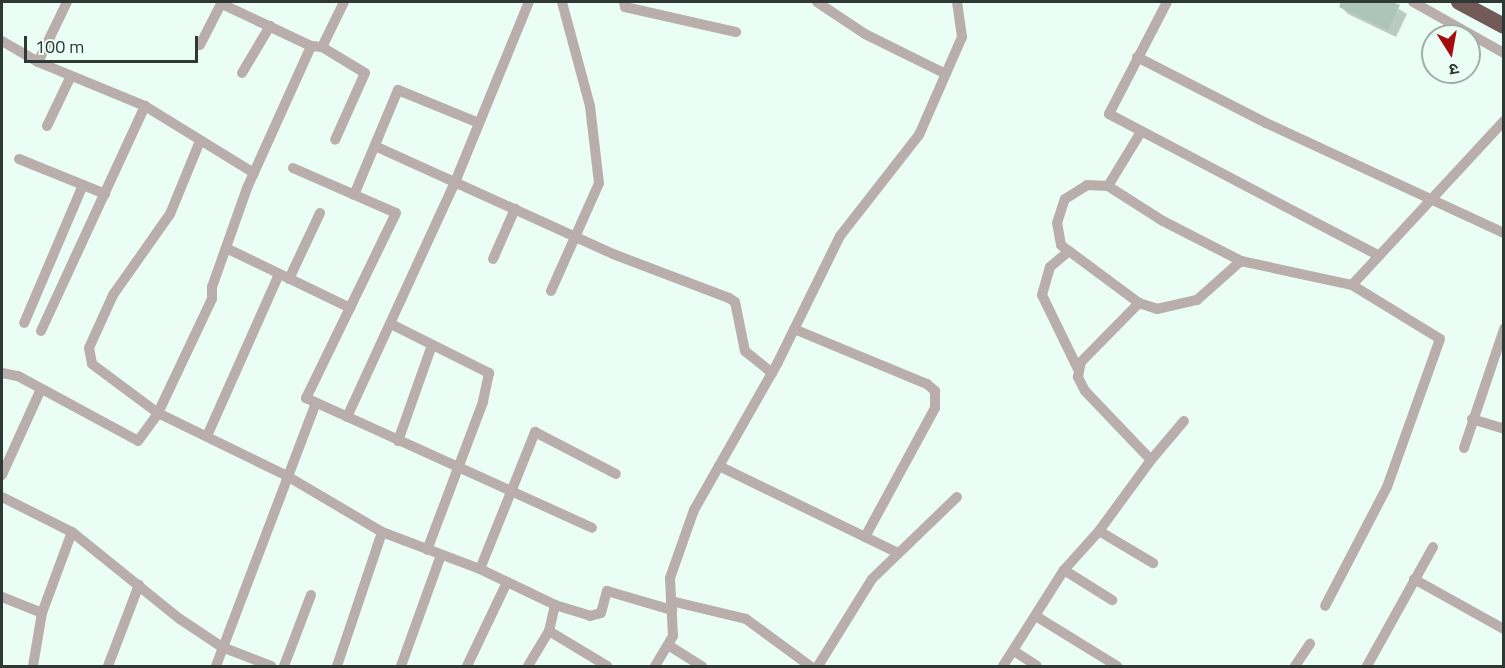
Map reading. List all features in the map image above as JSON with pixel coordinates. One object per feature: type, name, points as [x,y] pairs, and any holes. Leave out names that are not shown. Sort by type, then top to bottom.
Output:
[{"type":"highway","points":[[1459,2],[1503,26]]},
{"type":"street","points":[[39,62],[67,2]]},
{"type":"street","points":[[2,373],[18,376],[138,441],[159,413],[212,299],[212,287],[254,173],[317,46],[344,2]]},
{"type":"street","points":[[347,417],[455,182],[529,2]]},
{"type":"street","points":[[550,291],[599,183],[590,106],[562,2]]},
{"type":"street","points":[[624,2],[625,7],[736,32]]},
{"type":"street","points":[[817,2],[865,34],[946,74]]},
{"type":"street","points":[[656,666],[673,636],[670,578],[694,510],[772,373],[840,236],[919,135],[962,37],[957,2]]},
{"type":"street","points":[[1167,2],[1109,114],[1256,188],[1379,256]]},
{"type":"street","points":[[1413,2],[1503,52]]},
{"type":"street","points":[[201,45],[222,3],[317,46],[365,73],[335,140]]},
{"type":"street","points":[[242,73],[270,26]]},
{"type":"street","points":[[2,41],[39,62],[145,106],[254,173]]},
{"type":"street","points":[[1137,57],[1266,123],[1433,198],[1503,233]]},
{"type":"street","points":[[48,126],[71,76]]},
{"type":"street","points":[[354,195],[398,90],[479,123]]},
{"type":"street","points":[[41,331],[145,106]]},
{"type":"street","points":[[1352,285],[1503,121]]},
{"type":"street","points":[[1108,186],[1141,132]]},
{"type":"street","points":[[200,141],[170,213],[113,295],[88,348],[92,364],[159,413],[287,476],[382,532],[480,569],[555,605],[581,615],[601,613],[607,591],[671,606],[746,619],[810,666]]},
{"type":"street","points":[[375,146],[575,236],[735,302],[745,351],[772,373]]},
{"type":"street","points":[[19,159],[105,194]]},
{"type":"street","points":[[216,666],[287,476],[311,401],[350,308],[396,213],[293,168]]},
{"type":"street","points":[[24,323],[83,185]]},
{"type":"street","points":[[1241,261],[1197,300],[1157,309],[1139,303],[1061,245],[1057,223],[1065,199],[1087,185],[1108,186],[1163,221],[1241,261],[1352,285],[1440,339],[1387,487],[1325,606]]},
{"type":"street","points":[[493,259],[515,209]]},
{"type":"street","points":[[207,436],[284,276],[320,213]]},
{"type":"street","points":[[226,248],[350,308]]},
{"type":"street","points":[[1069,250],[1050,267],[1042,296],[1078,369],[1085,391],[1151,460]]},
{"type":"street","points":[[1078,369],[1139,303]]},
{"type":"street","points":[[391,324],[489,373],[483,402],[427,550]]},
{"type":"street","points":[[794,329],[927,384],[935,391],[935,408],[865,537]]},
{"type":"street","points":[[1464,448],[1472,419],[1501,345],[1503,329]]},
{"type":"street","points":[[398,441],[432,345]]},
{"type":"street","points":[[2,475],[41,388]]},
{"type":"street","points":[[311,401],[512,494],[592,528]]},
{"type":"street","points":[[1472,419],[1503,429]]},
{"type":"street","points":[[1003,666],[1064,570],[1099,531],[1151,460],[1184,422]]},
{"type":"street","points":[[480,569],[535,432],[616,474]]},
{"type":"street","points":[[719,466],[898,553]]},
{"type":"street","points":[[2,497],[72,532],[222,647],[271,666]]},
{"type":"street","points":[[818,666],[872,579],[957,497]]},
{"type":"street","points":[[1099,531],[1153,564]]},
{"type":"street","points":[[33,666],[42,613],[72,532]]},
{"type":"street","points":[[337,666],[382,532]]},
{"type":"street","points":[[1367,666],[1433,546]]},
{"type":"street","points":[[401,666],[441,555]]},
{"type":"street","points":[[1064,570],[1112,600]]},
{"type":"street","points":[[1414,579],[1503,629]]},
{"type":"street","points":[[467,666],[507,582]]},
{"type":"street","points":[[108,666],[139,585]]},
{"type":"street","points":[[284,666],[311,595]]},
{"type":"street","points":[[2,597],[42,613]]},
{"type":"street","points":[[528,666],[549,631],[555,605]]},
{"type":"street","points":[[1039,618],[1117,666]]},
{"type":"street","points":[[549,631],[607,666]]},
{"type":"street","points":[[1295,666],[1310,644]]},
{"type":"street","points":[[668,645],[702,666]]},
{"type":"street","points":[[1014,651],[1036,666]]},
{"type":"building","points":[[1341,2],[1392,2],[1400,5],[1388,30],[1339,7]]}]
